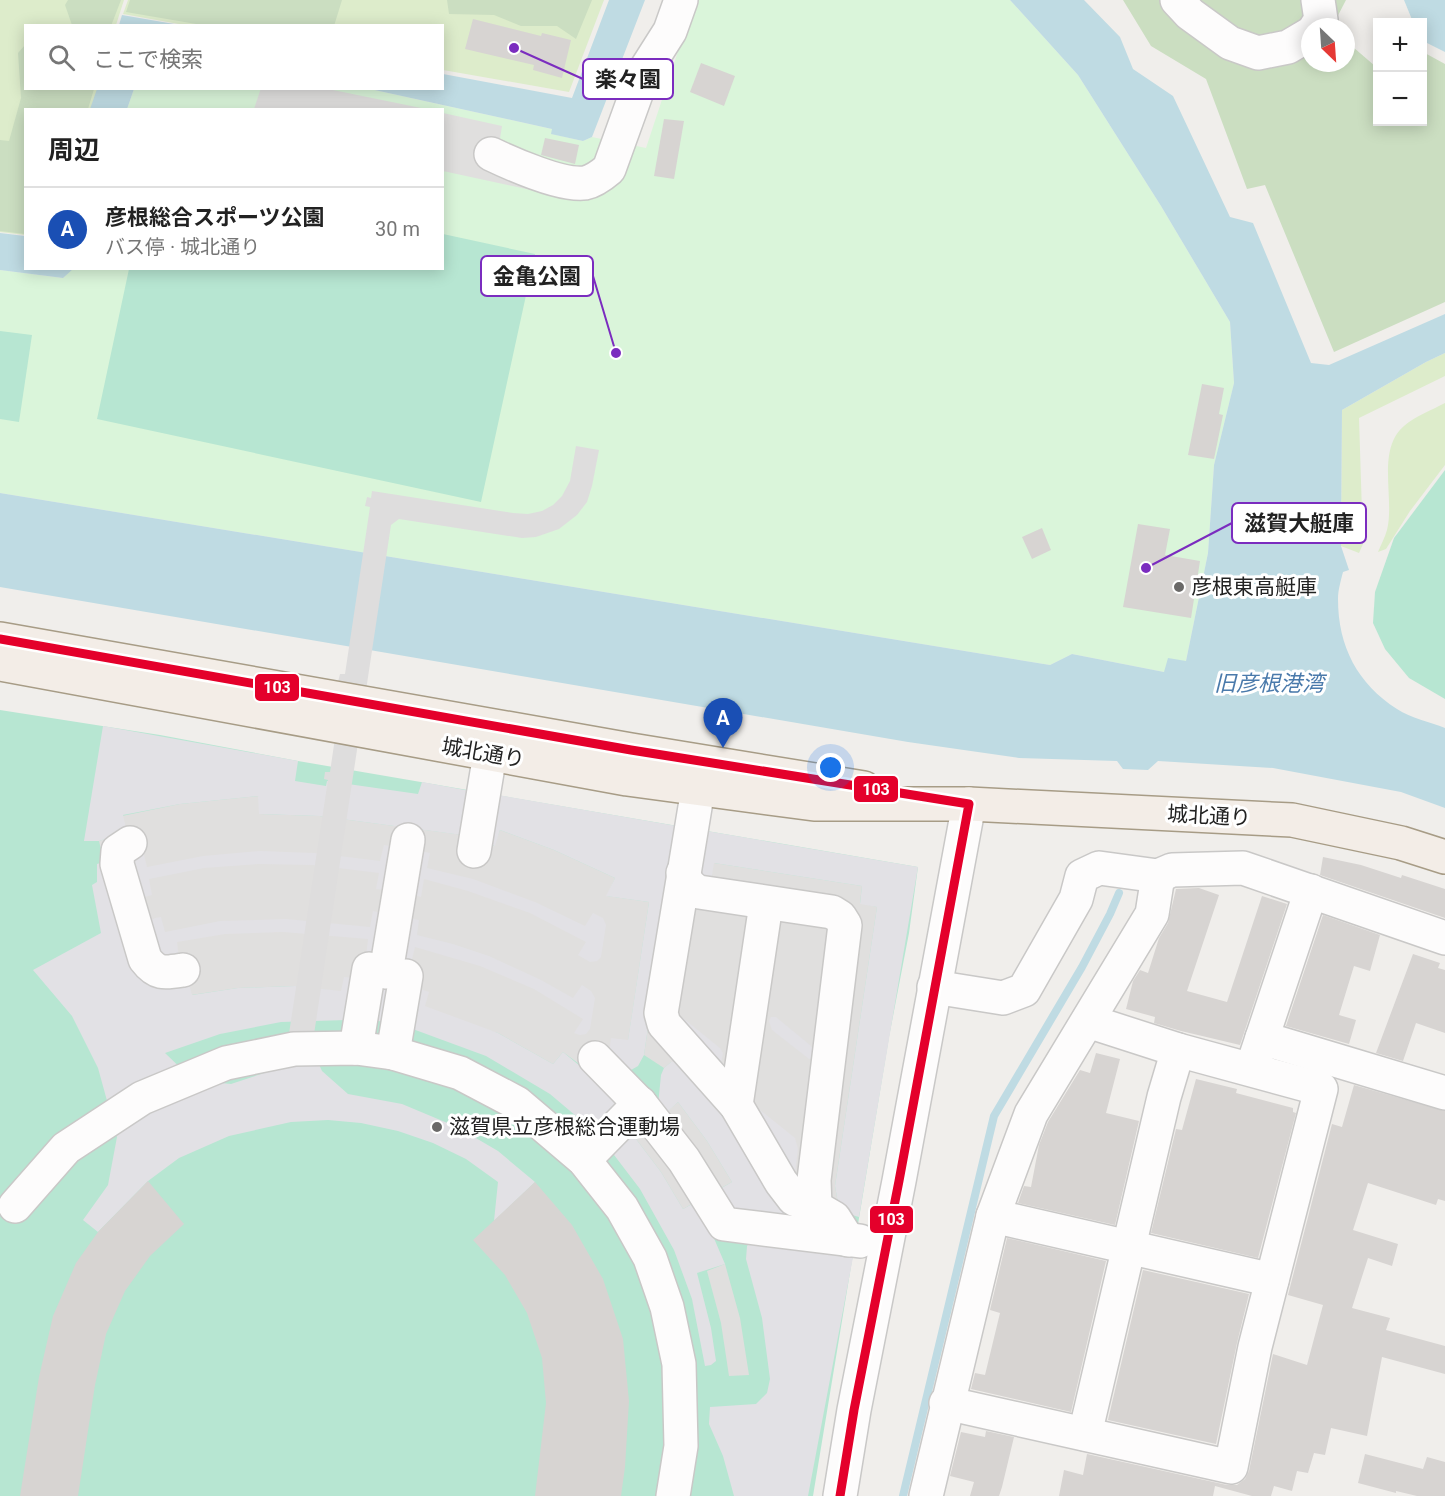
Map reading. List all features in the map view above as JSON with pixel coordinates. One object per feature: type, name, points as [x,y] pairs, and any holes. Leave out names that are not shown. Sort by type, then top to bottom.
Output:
[{"type":"main road","name":"城北通り","points":[[0,639],[631,750],[969,804]]},
{"type":"main road","name":"城北通り","points":[[0,664],[627,779],[698,789],[814,804],[969,804],[1292,820],[1401,843],[1445,857]]},
{"type":"street","points":[[491,154],[529,171],[573,182],[585,183],[600,177],[609,169],[644,72],[670,32],[681,0]]},
{"type":"street","points":[[1177,0],[1190,14],[1230,43],[1258,53],[1288,47],[1301,41]]},
{"type":"street","points":[[1318,0],[1321,18]]},
{"type":"street","points":[[474,850],[490,754]]},
{"type":"street","points":[[698,789],[661,1013],[664,1024],[736,1105],[781,1182],[794,1199],[834,1218],[848,1240]]},
{"type":"street","points":[[840,1496],[854,1410],[969,804]]},
{"type":"street","points":[[356,1048],[387,972],[408,840]]},
{"type":"street","points":[[130,843],[118,851],[117,864],[145,959],[153,969],[166,973],[183,970]]},
{"type":"street","points":[[934,987],[1003,998],[1024,990],[1076,899],[1082,876],[1099,868],[1158,876],[1172,870],[1243,868],[1445,938]]},
{"type":"street","points":[[683,873],[693,890],[699,892],[766,904],[832,912],[840,917],[845,925],[814,1180],[815,1207]]},
{"type":"street","points":[[926,1496],[946,1403],[993,1216],[1031,1114],[1152,914],[1158,876]]},
{"type":"street","points":[[1252,1069],[1311,891]]},
{"type":"street","points":[[736,1105],[766,904]]},
{"type":"street","points":[[387,972],[393,1053]]},
{"type":"street","points":[[946,1403],[1231,1467],[1255,1347],[1321,1089],[1178,1050],[1088,1021]]},
{"type":"street","points":[[1262,1038],[1445,1093]]},
{"type":"street","points":[[15,1206],[66,1148],[142,1098],[226,1063],[294,1049],[356,1048],[393,1053],[460,1073],[517,1104],[584,1160],[622,1208],[650,1258],[667,1307],[679,1364],[681,1446],[673,1496]]},
{"type":"street","points":[[1086,1434],[1164,1097],[1178,1050]]},
{"type":"street","points":[[595,1058],[640,1103],[684,1160],[724,1224],[886,1246]]},
{"type":"street","points":[[584,1160],[640,1103]]},
{"type":"street","points":[[993,1216],[1272,1280]]},
{"type":"green space","points":[[0,0],[124,0],[116,24],[24,24],[24,90],[98,90],[91,108],[24,108],[24,235],[0,232]]},
{"type":"green space","points":[[68,0],[121,0],[112,24],[72,24],[65,5]]},
{"type":"green space","points":[[128,0],[604,0],[569,92],[444,70],[444,24],[179,24],[123,14]]},
{"type":"green space","points":[[130,0],[342,0],[335,24],[196,24],[126,12]]},
{"type":"green space","points":[[447,0],[592,0],[576,39],[557,26],[521,26],[494,15],[449,14]]},
{"type":"green space","points":[[695,0],[1010,0],[1078,75],[1161,206],[1230,322],[1234,383],[1214,465],[1208,553],[1186,661],[1164,672],[1072,654],[1050,665],[0,493],[0,270],[63,278],[71,270],[444,270],[444,108],[127,108],[134,90],[375,90],[552,129],[552,134],[583,141],[592,137],[646,148]]},
{"type":"green space","points":[[1123,0],[1346,0],[1337,18],[1301,18],[1301,72],[1355,72],[1355,49],[1373,64],[1373,126],[1427,126],[1427,54],[1445,64],[1445,302],[1334,352],[1265,185],[1247,189],[1206,79],[1151,46]]},
{"type":"green space","points":[[24,46],[24,90],[94,90],[88,108],[24,108],[24,234],[0,231],[0,140],[9,141],[21,98],[18,53]]},
{"type":"green space","points":[[444,234],[535,254],[481,502],[97,419],[129,270],[444,270]]},
{"type":"green space","points":[[0,331],[32,335],[19,422],[0,419]]},
{"type":"green space","points":[[1445,353],[1445,376],[1359,418],[1363,544],[1359,553],[1341,546],[1342,410]]},
{"type":"green space","points":[[1445,403],[1445,465],[1410,511],[1386,549],[1378,552],[1389,518],[1388,461],[1396,436],[1413,419]]},
{"type":"green space","points":[[1445,470],[1445,699],[1409,678],[1385,649],[1373,623],[1375,592],[1394,538]]},
{"type":"green space","name":"滋賀県立彦根総合運動場","points":[[0,710],[160,735],[298,761],[918,867],[909,933],[889,1037],[813,1496],[0,1496]]},
{"type":"shaded area","points":[[260,90],[333,90],[421,108],[254,108]]},
{"type":"shaded area","points":[[444,113],[502,126],[499,145],[572,187],[577,200],[444,171]]},
{"type":"shaded area","points":[[103,726],[298,761],[295,781],[326,786],[327,781],[418,794],[422,782],[476,792],[462,835],[319,816],[259,814],[258,796],[180,804],[123,815],[127,832],[99,841],[84,841]]},
{"type":"shaded area","points":[[492,794],[677,826],[644,1055],[638,1066],[631,1070],[622,1069],[609,1054],[611,1038],[628,1040],[649,902],[606,896],[615,878],[554,850],[500,830],[495,846],[488,843]]},
{"type":"shaded area","points":[[259,796],[260,814],[319,816],[486,838],[494,846],[500,830],[554,850],[615,878],[607,896],[649,902],[628,1041],[586,1069],[563,1052],[553,1064],[498,1033],[342,992],[295,986],[238,988],[191,995],[104,862],[99,841],[126,832],[122,816],[180,804]]},
{"type":"shaded area","points":[[677,826],[714,863],[862,886],[860,903],[877,907],[835,1186],[838,1203],[823,1224],[671,1062],[664,1068],[644,1055]]},
{"type":"shaded area","points":[[701,830],[918,867],[859,1217],[852,1215],[838,1203],[835,1186],[877,907],[860,904],[862,886],[714,863],[711,881],[701,879],[695,868]]},
{"type":"shaded area","points":[[384,845],[394,850],[384,890],[376,889],[379,873],[313,865],[259,864],[204,868],[149,879],[152,895],[145,897],[139,894],[130,859],[143,851],[147,867],[203,856],[260,851],[315,853],[380,861]]},
{"type":"shaded area","points":[[420,851],[430,853],[427,868],[473,879],[535,902],[585,926],[593,913],[603,918],[606,925],[601,957],[597,961],[590,962],[578,955],[586,942],[530,913],[468,891],[424,879],[421,897],[414,895]]},
{"type":"shaded area","points":[[104,862],[138,972],[188,980],[192,995],[238,988],[295,986],[341,991],[344,977],[355,978],[347,1020],[281,1022],[220,1034],[165,1053],[193,1080],[231,1084],[264,1073],[277,1059],[313,1051],[322,1071],[348,1094],[402,1104],[457,1127],[498,1151],[535,1182],[494,1221],[498,1182],[466,1159],[433,1143],[398,1131],[361,1123],[328,1120],[291,1122],[229,1136],[179,1158],[148,1181],[98,1232],[83,1220],[108,1185],[117,1137],[98,1068],[72,1016],[33,970],[101,933],[92,885],[97,882],[97,864]]},
{"type":"shaded area","points":[[373,911],[382,913],[379,952],[366,956],[368,939],[283,932],[225,934],[177,942],[179,958],[161,959],[149,922],[161,917],[165,932],[220,921],[286,919],[370,927]]},
{"type":"shaded area","points":[[410,918],[419,920],[417,935],[489,956],[573,998],[582,985],[591,991],[595,998],[590,1029],[586,1034],[574,1033],[583,1019],[534,989],[480,966],[415,947],[411,963],[404,962]]},
{"type":"shaded area","points":[[392,985],[385,1022],[372,1020],[373,987]]},
{"type":"shaded area","points":[[417,988],[429,992],[425,1006],[498,1033],[553,1064],[563,1052],[620,1099],[620,1105],[598,1128],[589,1127],[550,1094],[486,1056],[410,1028]]},
{"type":"shaded area","points":[[771,1017],[776,1017],[810,1045],[814,1051],[814,1058],[809,1059],[772,1030],[769,1021]]},
{"type":"shaded area","points":[[683,1018],[720,1048],[723,1053],[721,1063],[717,1064],[678,1019]]},
{"type":"shaded area","points":[[680,1060],[694,1070],[795,1217],[737,1214],[718,1190],[732,1182],[707,1141],[678,1102],[664,1115],[658,1105],[661,1075],[664,1068],[671,1062]]},
{"type":"shaded area","points":[[678,1102],[707,1141],[732,1182],[683,1209],[661,1172],[636,1139]]},
{"type":"shaded area","points":[[760,1110],[795,1138],[798,1149],[793,1175],[756,1111]]},
{"type":"shaded area","points":[[637,1122],[648,1129],[636,1139],[661,1172],[683,1209],[698,1201],[725,1264],[697,1273],[711,1328],[716,1361],[711,1365],[705,1366],[692,1299],[674,1250],[640,1189],[611,1151]]},
{"type":"shaded area","points":[[754,1238],[854,1252],[808,1496],[734,1496],[723,1456],[709,1424],[710,1407],[756,1404],[767,1393],[770,1379],[762,1318],[746,1259],[747,1246]]},
{"type":"shaded area","points":[[725,1264],[740,1318],[749,1375],[729,1376],[721,1323],[707,1271]]},
{"type":"water","points":[[609,0],[645,0],[592,137],[583,141],[551,134],[552,129],[375,90],[444,90],[444,74],[572,98]]},
{"type":"water","name":"旧彦根港湾","points":[[1010,0],[1084,0],[1120,37],[1133,69],[1173,96],[1230,217],[1253,223],[1311,363],[1329,365],[1445,314],[1445,353],[1342,410],[1341,546],[1349,570],[1343,572],[1338,599],[1346,648],[1361,676],[1383,699],[1397,709],[1445,728],[1445,808],[1401,792],[1273,768],[1158,761],[1148,770],[1123,769],[1117,761],[1019,758],[908,742],[0,587],[0,493],[1050,665],[1072,654],[1164,672],[1168,658],[1186,661],[1208,553],[1214,465],[1234,383],[1230,322],[1161,206],[1078,75]]},
{"type":"water","points":[[1404,0],[1445,0],[1445,52],[1427,43],[1427,18],[1411,18]]},
{"type":"water","points":[[122,15],[174,24],[119,24]]},
{"type":"water","points":[[96,90],[134,90],[127,108],[90,108]]},
{"type":"water","points":[[0,233],[24,236],[24,270],[72,270],[63,278],[0,270]]},
{"type":"pier","points":[[576,446],[599,450],[592,486],[587,502],[577,515],[559,529],[536,537],[522,538],[399,519],[391,525],[313,1041],[288,1040],[328,780],[324,779],[325,772],[330,772],[343,684],[338,682],[340,674],[345,674],[370,507],[365,506],[367,497],[371,498],[372,491],[513,513],[528,514],[542,511],[562,496],[570,481]]},
{"type":"building","points":[[473,19],[541,36],[542,33],[571,40],[562,78],[533,70],[534,65],[465,49]]},
{"type":"building","points":[[701,63],[735,76],[724,106],[690,92]]},
{"type":"building","points":[[664,119],[684,121],[674,179],[654,176]]},
{"type":"building","points":[[545,138],[579,145],[575,164],[541,155]]},
{"type":"building","points":[[1202,384],[1224,388],[1219,414],[1223,415],[1214,459],[1188,455]]},
{"type":"building","points":[[1138,524],[1170,529],[1165,555],[1200,561],[1191,618],[1123,607]]},
{"type":"building","points":[[1042,528],[1051,550],[1032,559],[1022,537]]},
{"type":"building","points":[[1323,857],[1361,865],[1401,878],[1402,875],[1445,889],[1445,918],[1320,875]]},
{"type":"building","points":[[1199,888],[1219,895],[1187,991],[1227,1002],[1262,896],[1287,904],[1240,1045],[1154,1023],[1155,1017],[1126,1009],[1133,981],[1140,970],[1148,973],[1159,938],[1168,923],[1176,889]]},
{"type":"building","points":[[1323,915],[1380,935],[1370,971],[1354,966],[1339,1015],[1356,1020],[1349,1044],[1286,1026]]},
{"type":"building","points":[[1413,954],[1440,963],[1438,968],[1445,970],[1445,1033],[1416,1023],[1403,1061],[1376,1053]]},
{"type":"building","points":[[1096,1053],[1120,1059],[1106,1113],[1139,1121],[1115,1225],[1018,1203],[1024,1186],[1031,1187],[1039,1145],[1048,1122],[1080,1070],[1090,1073]]},
{"type":"building","points":[[1196,1079],[1237,1089],[1236,1093],[1293,1108],[1293,1112],[1296,1113],[1258,1258],[1151,1233],[1176,1129],[1182,1130]]},
{"type":"building","points":[[1354,1085],[1445,1111],[1445,1201],[1438,1199],[1436,1205],[1368,1183],[1353,1230],[1398,1244],[1392,1266],[1368,1258],[1352,1308],[1390,1318],[1386,1330],[1445,1346],[1445,1374],[1382,1357],[1367,1436],[1331,1428],[1325,1455],[1314,1453],[1308,1473],[1297,1471],[1292,1491],[1274,1486],[1271,1496],[1252,1496],[1215,1486],[1213,1496],[1059,1496],[1064,1470],[1083,1475],[1087,1454],[1227,1485],[1237,1485],[1245,1479],[1249,1471],[1273,1354],[1307,1365],[1323,1305],[1288,1295],[1332,1124],[1342,1127]]},
{"type":"building","points":[[148,1181],[184,1224],[150,1256],[125,1291],[106,1334],[95,1385],[78,1496],[20,1496],[39,1377],[53,1316],[76,1263],[98,1232]]},
{"type":"building","points":[[535,1182],[572,1225],[603,1279],[623,1339],[629,1401],[621,1496],[535,1496],[546,1403],[542,1358],[527,1313],[505,1275],[473,1240]]},
{"type":"building","points":[[1007,1238],[1106,1261],[1071,1412],[971,1389],[975,1373],[985,1375],[1000,1313],[990,1310]]},
{"type":"building","points":[[1143,1270],[1249,1294],[1216,1444],[1108,1420]]},
{"type":"building","points":[[986,1431],[1014,1437],[1002,1487],[999,1496],[970,1496],[974,1482],[950,1476],[961,1432],[985,1437]]},
{"type":"building","points":[[1365,1454],[1423,1469],[1427,1457],[1445,1462],[1445,1496],[1417,1496],[1396,1491],[1396,1493],[1358,1483]]},
{"type":"waterway","points":[[903,1496],[994,1116],[1082,967],[1119,893]]},
{"type":"transit line","name":"103","points":[[0,639],[631,750],[969,804],[854,1410],[840,1496]]},
{"type":"place","name":"楽々園","points":[[514,48]]},
{"type":"place","name":"金亀公園","points":[[616,353]]},
{"type":"place","name":"滋賀大艇庫","points":[[1146,568]]},
{"type":"place","name":"彦根東高艇庫","points":[[1179,587]]},
{"type":"place","name":"彦根総合スポーツ公園","points":[[723,748]]},
{"type":"place","name":"滋賀県立彦根総合運動場","points":[[437,1127]]}]
